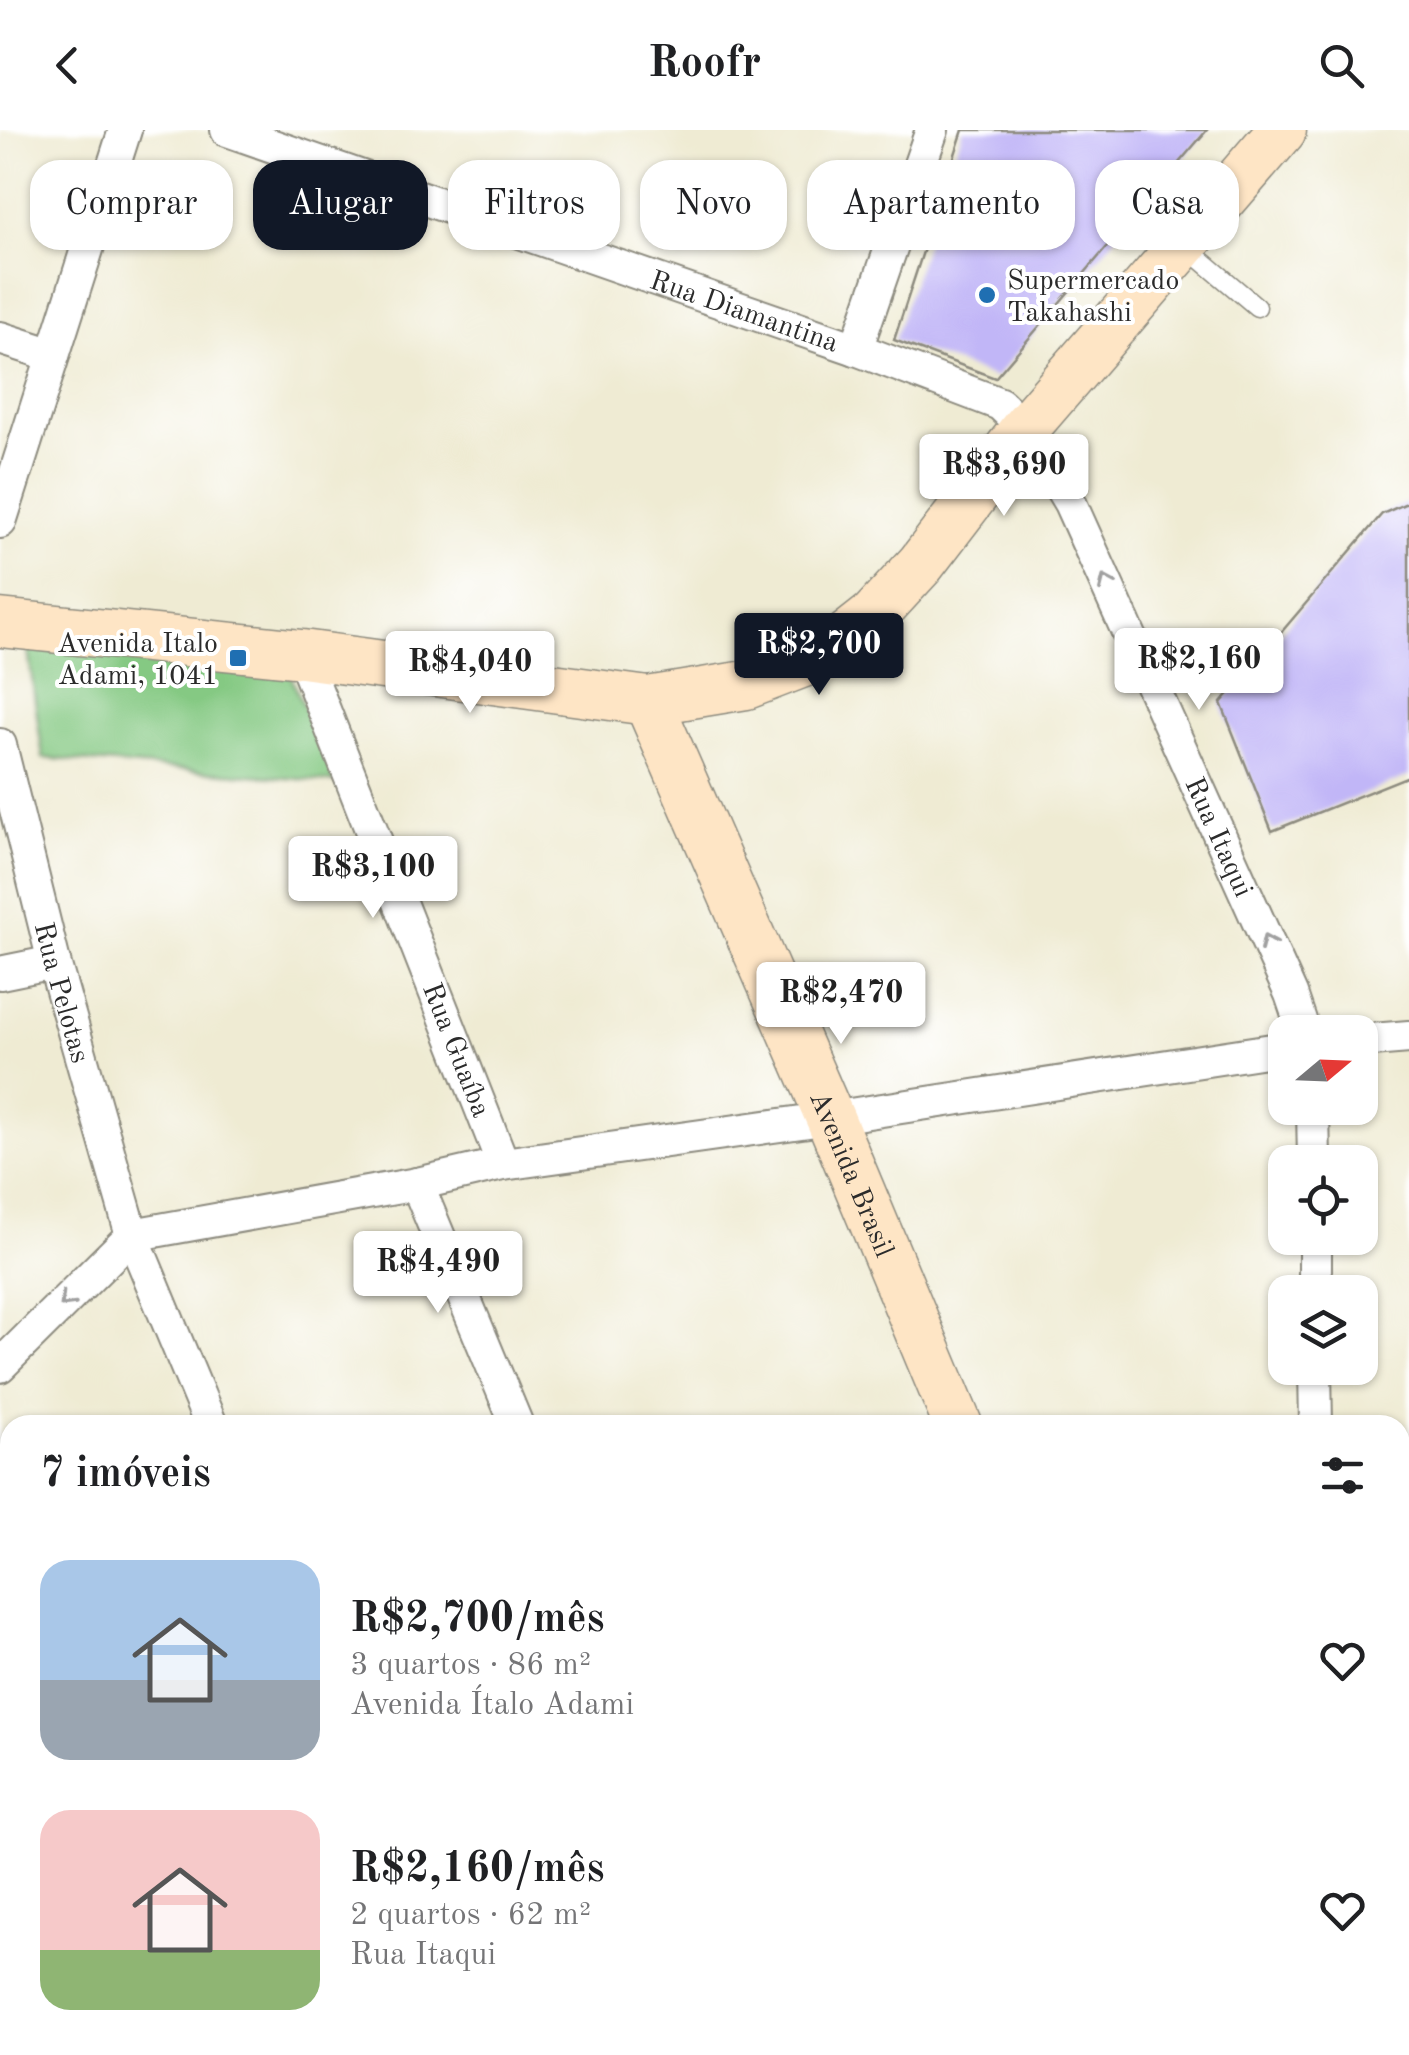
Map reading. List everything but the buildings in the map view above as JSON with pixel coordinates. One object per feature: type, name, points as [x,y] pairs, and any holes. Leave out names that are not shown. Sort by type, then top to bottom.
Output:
[{"type":"main road","points":[[1239,181],[1282,130]]},
{"type":"main road","points":[[0,623],[302,654],[648,701],[746,686],[802,663],[841,641],[874,615],[921,564],[1025,428],[1181,250]]},
{"type":"main road","name":"Avenida Brasil","points":[[648,701],[830,1118],[954,1415]]},
{"type":"street","points":[[0,522],[124,130]]},
{"type":"street","name":"Rua Diamantina","points":[[227,130],[856,349],[1000,404],[1025,428]]},
{"type":"street","points":[[856,349],[932,130]]},
{"type":"street","points":[[0,338],[53,355]]},
{"type":"street","name":"Rua Itaqui","points":[[1025,428],[1070,503],[1298,1015]]},
{"type":"street","name":"Rua Guaíba","points":[[302,654],[502,1164]]},
{"type":"street","name":"Rua Pelotas","points":[[0,744],[54,962],[132,1236],[208,1415]]},
{"type":"street","points":[[0,974],[54,962]]},
{"type":"street","points":[[1378,1040],[1409,1038]]},
{"type":"street","points":[[0,1366],[132,1236],[417,1184],[502,1164],[1268,1051]]},
{"type":"street","points":[[417,1184],[513,1415]]},
{"type":"street","points":[[1316,1385],[1316,1415]]},
{"type":"lane","points":[[1190,250],[1257,307]]},
{"type":"green space","points":[[27,643],[288,669],[335,782],[43,758]]},
{"type":"place","name":"Supermercado Takahashi","points":[[987,295]]},
{"type":"place","name":"Avenida Italo Adami, 1041","points":[[238,658]]}]
